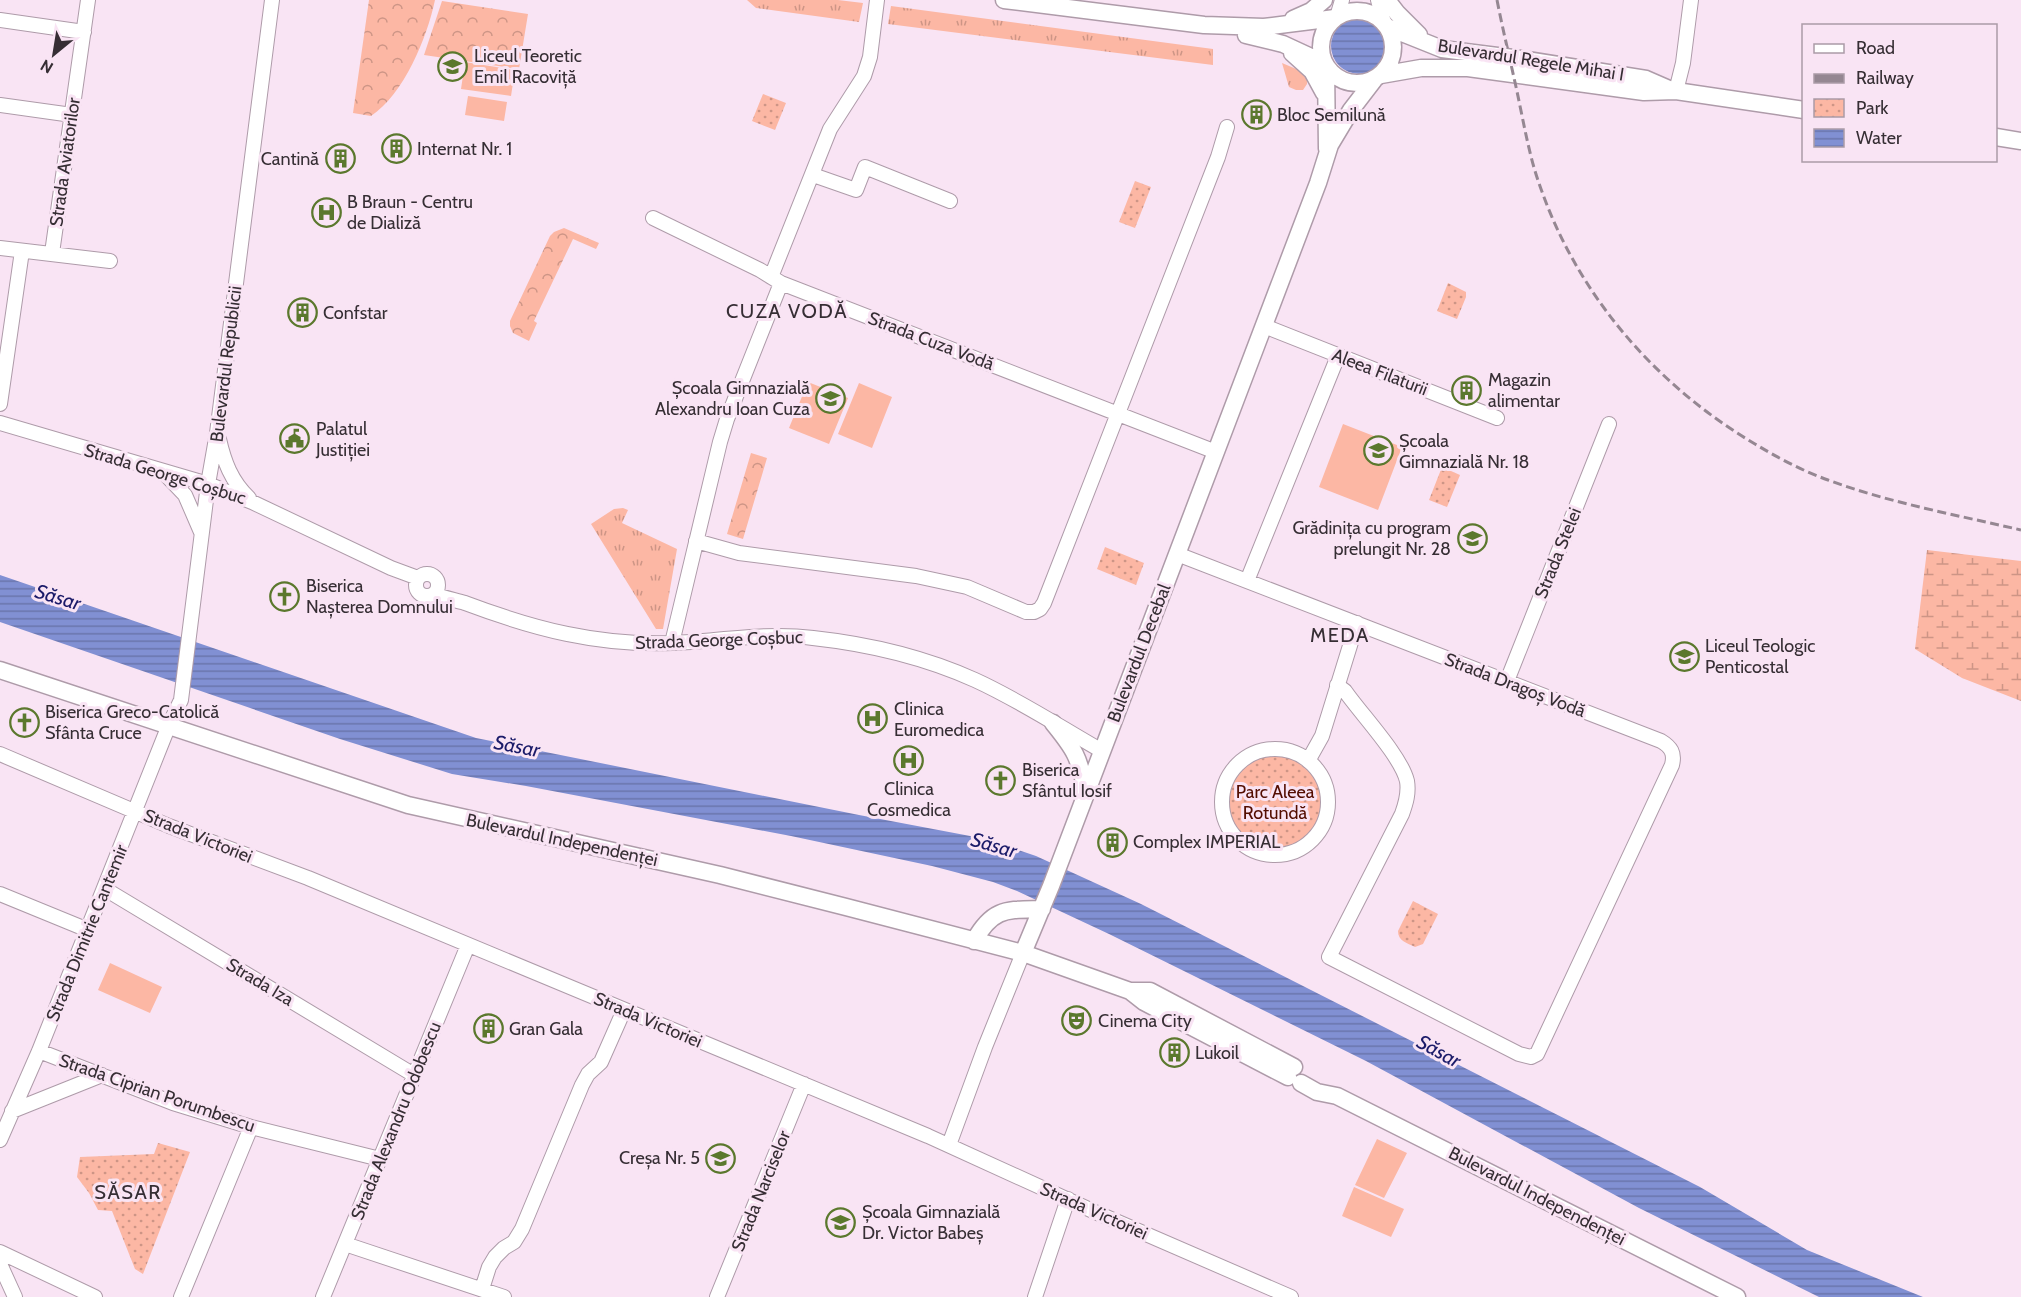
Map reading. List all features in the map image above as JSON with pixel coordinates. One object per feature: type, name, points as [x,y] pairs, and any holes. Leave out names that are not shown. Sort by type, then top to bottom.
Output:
[{"type":"main road","points":[[1004,0],[1052,3],[1204,25],[1249,35],[1276,34],[1357,11],[1367,12],[1377,16],[1386,25],[1392,36],[1394,47],[1388,67],[1378,77],[1361,84],[1347,82],[1335,76],[1325,64],[1297,49],[1276,34],[1264,27],[1204,25]]},
{"type":"main road","points":[[1276,34],[1324,0]]},
{"type":"main road","points":[[1387,0],[1407,24],[1429,43]]},
{"type":"main road","points":[[1325,64],[1321,51],[1322,38],[1327,27],[1336,17]]},
{"type":"main road","name":"Bulevardul Regele Mihai I","points":[[1386,25],[1457,52],[1521,59],[1646,79],[1676,92]]},
{"type":"main road","points":[[1276,34],[1312,71],[1321,84],[1328,102]]},
{"type":"main road","name":"Bulevardul Decebal","points":[[1325,64],[1328,102],[1327,159]]},
{"type":"main road","points":[[1352,110],[1390,84],[1421,68]]},
{"type":"main road","name":"Bulevardul Regele Mihai I","points":[[1378,77],[1421,68],[1468,68],[1644,93],[1676,92],[1802,110]]},
{"type":"main road","name":"Bulevardul Decebal","points":[[1023,953],[1042,909],[1264,326],[1327,159],[1330,145],[1352,110],[1378,77]]},
{"type":"main road","points":[[1997,137],[2021,141]]},
{"type":"main road","name":"Bulevardul Independenței","points":[[0,670],[408,805],[720,875],[1023,953],[1130,991],[1150,991],[1297,1075],[1317,1092],[1337,1096],[1737,1297]]},
{"type":"main road","points":[[1053,723],[1071,745],[1079,760],[1086,792]]},
{"type":"main road","points":[[974,941],[982,927],[992,917],[1002,912],[1012,909],[1042,909]]},
{"type":"street","name":"Strada Aviatorilor","points":[[52,253],[88,0]]},
{"type":"street","name":"Bulevardul Republicii","points":[[169,725],[181,700],[183,687],[272,0]]},
{"type":"street","points":[[672,643],[713,466],[727,418],[830,129],[856,90],[867,67],[877,0]]},
{"type":"street","points":[[1336,17],[1342,0]]},
{"type":"street","points":[[1378,0],[1386,25]]},
{"type":"street","points":[[1676,92],[1683,63],[1691,0]]},
{"type":"street","points":[[0,20],[84,32]]},
{"type":"street","points":[[0,105],[72,115]]},
{"type":"street","points":[[696,540],[740,553],[847,566],[967,587],[1026,612],[1040,609],[1218,157],[1227,127]]},
{"type":"street","points":[[813,174],[855,190],[864,167],[950,201]]},
{"type":"street","name":"Strada Cuza Vodă","points":[[653,218],[776,280],[1216,452]]},
{"type":"street","points":[[0,248],[110,261]]},
{"type":"street","points":[[0,404],[22,251]]},
{"type":"street","name":"Aleea Filaturii","points":[[1264,326],[1497,418]]},
{"type":"street","points":[[1247,581],[1338,356]]},
{"type":"street","name":"Strada George Coșbuc","points":[[0,423],[208,484],[252,502],[417,582],[424,575],[431,575],[437,579],[436,590],[522,624],[571,636],[622,642],[672,643],[751,636],[782,636],[811,637],[866,646],[961,674],[1008,697],[1102,751]]},
{"type":"street","name":"Strada Stelei","points":[[1507,681],[1609,424]]},
{"type":"street","points":[[217,433],[224,462],[230,474],[252,502]]},
{"type":"street","points":[[162,472],[185,495],[202,534]]},
{"type":"street","name":"Strada Dragoș Vodă","points":[[1177,554],[1661,741],[1672,751],[1674,758],[1672,765],[1537,1054],[1531,1057],[1519,1054],[1329,957],[1402,814],[1407,795],[1407,783],[1397,760],[1338,685]]},
{"type":"street","points":[[1308,761],[1322,736],[1357,623]]},
{"type":"street","name":"Strada Dimitrie Cantemir","points":[[0,1140],[39,1052],[169,725]]},
{"type":"street","points":[[1275,748],[1292,751],[1308,761],[1324,780],[1328,797],[1327,815],[1314,838],[1292,852],[1275,855],[1258,852],[1242,844],[1226,824],[1221,806],[1223,789],[1235,766],[1249,755],[1275,748]]},
{"type":"street","name":"Strada Victoriei","points":[[0,754],[169,826],[308,878],[804,1084],[949,1145],[1291,1297]]},
{"type":"street","name":"Strada Iza","points":[[105,889],[414,1075]]},
{"type":"street","points":[[0,894],[88,930]]},
{"type":"street","name":"Strada Alexandru Odobescu","points":[[323,1297],[468,945]]},
{"type":"street","name":"Bulevardul Decebal","points":[[949,1145],[1023,953]]},
{"type":"street","points":[[482,1289],[489,1266],[495,1257],[514,1242],[522,1229],[582,1085],[588,1074],[601,1062],[624,1010]]},
{"type":"street","name":"Strada Ciprian Porumbescu","points":[[39,1052],[173,1102],[251,1127],[380,1159]]},
{"type":"street","points":[[12,1111],[102,1076]]},
{"type":"street","name":"Strada Narciselor","points":[[717,1297],[804,1084]]},
{"type":"street","points":[[181,1297],[251,1127]]},
{"type":"street","points":[[1035,1297],[1068,1199]]},
{"type":"street","points":[[345,1244],[504,1297]]},
{"type":"street","points":[[0,1252],[95,1297]]},
{"type":"street","points":[[0,1264],[15,1297]]},
{"type":"green space","points":[[369,0],[435,0],[420,48],[404,80],[383,106],[371,116],[353,113]]},
{"type":"green space","points":[[747,0],[838,0],[863,3],[859,22],[756,8]]},
{"type":"green space","points":[[442,1],[528,14],[519,69],[424,55]]},
{"type":"green space","points":[[891,6],[1213,49],[1213,65],[888,24]]},
{"type":"green space","points":[[465,62],[515,70],[511,96],[461,89]]},
{"type":"green space","points":[[1282,63],[1307,76],[1307,84],[1303,90],[1289,87]]},
{"type":"green space","points":[[763,94],[786,103],[775,130],[752,121]]},
{"type":"green space","points":[[468,96],[507,102],[504,121],[465,115]]},
{"type":"green space","points":[[1135,181],[1151,187],[1135,228],[1119,222]]},
{"type":"green space","points":[[564,228],[599,243],[596,249],[573,239],[534,321],[537,323],[529,341],[513,333],[510,321],[550,236]]},
{"type":"green space","points":[[1448,283],[1466,292],[1457,319],[1437,311]]},
{"type":"green space","points":[[808,382],[848,398],[829,444],[789,428]]},
{"type":"green space","points":[[859,383],[892,397],[872,448],[838,434]]},
{"type":"green space","points":[[1343,424],[1402,447],[1378,510],[1319,487]]},
{"type":"green space","points":[[751,453],[767,458],[743,539],[727,534]]},
{"type":"green space","points":[[1442,467],[1460,475],[1447,507],[1429,500]]},
{"type":"green space","points":[[614,509],[628,510],[622,523],[677,549],[663,629],[656,629],[591,524]]},
{"type":"green space","points":[[1105,547],[1144,563],[1136,585],[1097,569]]},
{"type":"green space","points":[[1927,550],[2021,561],[2021,701],[1962,678],[1915,649]]},
{"type":"green space","name":"Parc Aleea Rotundă","points":[[1265,752],[1285,752],[1311,766],[1322,783],[1325,802],[1322,821],[1311,838],[1285,852],[1265,852],[1247,844],[1233,830],[1225,812],[1225,792],[1233,774],[1247,760]]},
{"type":"green space","points":[[1413,901],[1438,914],[1423,944],[1415,947],[1406,943],[1398,934]]},
{"type":"green space","points":[[110,963],[162,987],[150,1013],[98,990]]},
{"type":"green space","points":[[1377,1139],[1407,1153],[1384,1198],[1355,1185]]},
{"type":"green space","points":[[158,1143],[190,1152],[143,1274],[135,1269],[112,1211],[98,1210],[77,1177],[80,1157],[154,1154]]},
{"type":"green space","points":[[1354,1187],[1404,1209],[1391,1237],[1342,1216]]},
{"type":"water","points":[[1353,18],[1365,18],[1375,22],[1383,30],[1387,46],[1383,62],[1375,70],[1365,74],[1353,74],[1343,70],[1335,62],[1331,52],[1331,40],[1335,30],[1343,22]]},
{"type":"water","name":"Săsar","points":[[0,575],[476,738],[986,839],[1036,856],[1141,904],[1700,1187],[1807,1250],[1923,1297],[1819,1297],[1639,1208],[1366,1061],[1017,891],[993,882],[932,866],[791,836],[452,774],[340,739],[0,622]]},
{"type":"railway","points":[[1497,0],[1532,159],[1557,229],[1600,302],[1625,335],[1654,366],[1719,421],[1809,473],[1899,502],[2021,530]]},
{"type":"place","name":"Liceul Teoretic Emil Racoviță","points":[[453,66]]},
{"type":"place","name":"Bloc Semilună","points":[[1256,115]]},
{"type":"place","name":"Internat Nr. 1","points":[[396,149]]},
{"type":"place","name":"Cantină","points":[[340,159]]},
{"type":"place","name":"B Braun - Centru de Dializă","points":[[326,212]]},
{"type":"place","name":"Confstar","points":[[302,313]]},
{"type":"place","name":"Magazin alimentar","points":[[1467,390]]},
{"type":"place","name":"Școala Gimnazială Alexandru Ioan Cuza","points":[[831,398]]},
{"type":"place","name":"Palatul Justiției","points":[[295,439]]},
{"type":"place","name":"Școala Gimnazială Nr. 18","points":[[1378,451]]},
{"type":"place","name":"Grădinița cu program prelungit Nr. 28","points":[[1472,538]]},
{"type":"place","name":"Biserica Nașterea Domnului","points":[[285,596]]},
{"type":"place","name":"Liceul Teologic Penticostal","points":[[1684,656]]},
{"type":"place","name":"Clinica Euromedica","points":[[873,719]]},
{"type":"place","name":"Biserica Greco-Catolică Sfânta Cruce","points":[[24,722]]},
{"type":"place","name":"Clinica Cosmedica","points":[[909,760]]},
{"type":"place","name":"Biserica Sfântul Iosif","points":[[1001,780]]},
{"type":"place","name":"Complex IMPERIAL","points":[[1112,842]]},
{"type":"place","name":"Cinema City","points":[[1077,1021]]},
{"type":"place","name":"Gran Gala","points":[[488,1029]]},
{"type":"place","name":"Lukoil","points":[[1174,1053]]},
{"type":"place","name":"Creșa Nr. 5","points":[[721,1158]]},
{"type":"place","name":"Școala Gimnazială Dr. Victor Babeș","points":[[841,1222]]},
{"type":"district","name":"CUZA VODĂ","points":[[787,311]]},
{"type":"district","name":"MEDA","points":[[1340,635]]},
{"type":"district","name":"SĂSAR","points":[[128,1192]]}]
